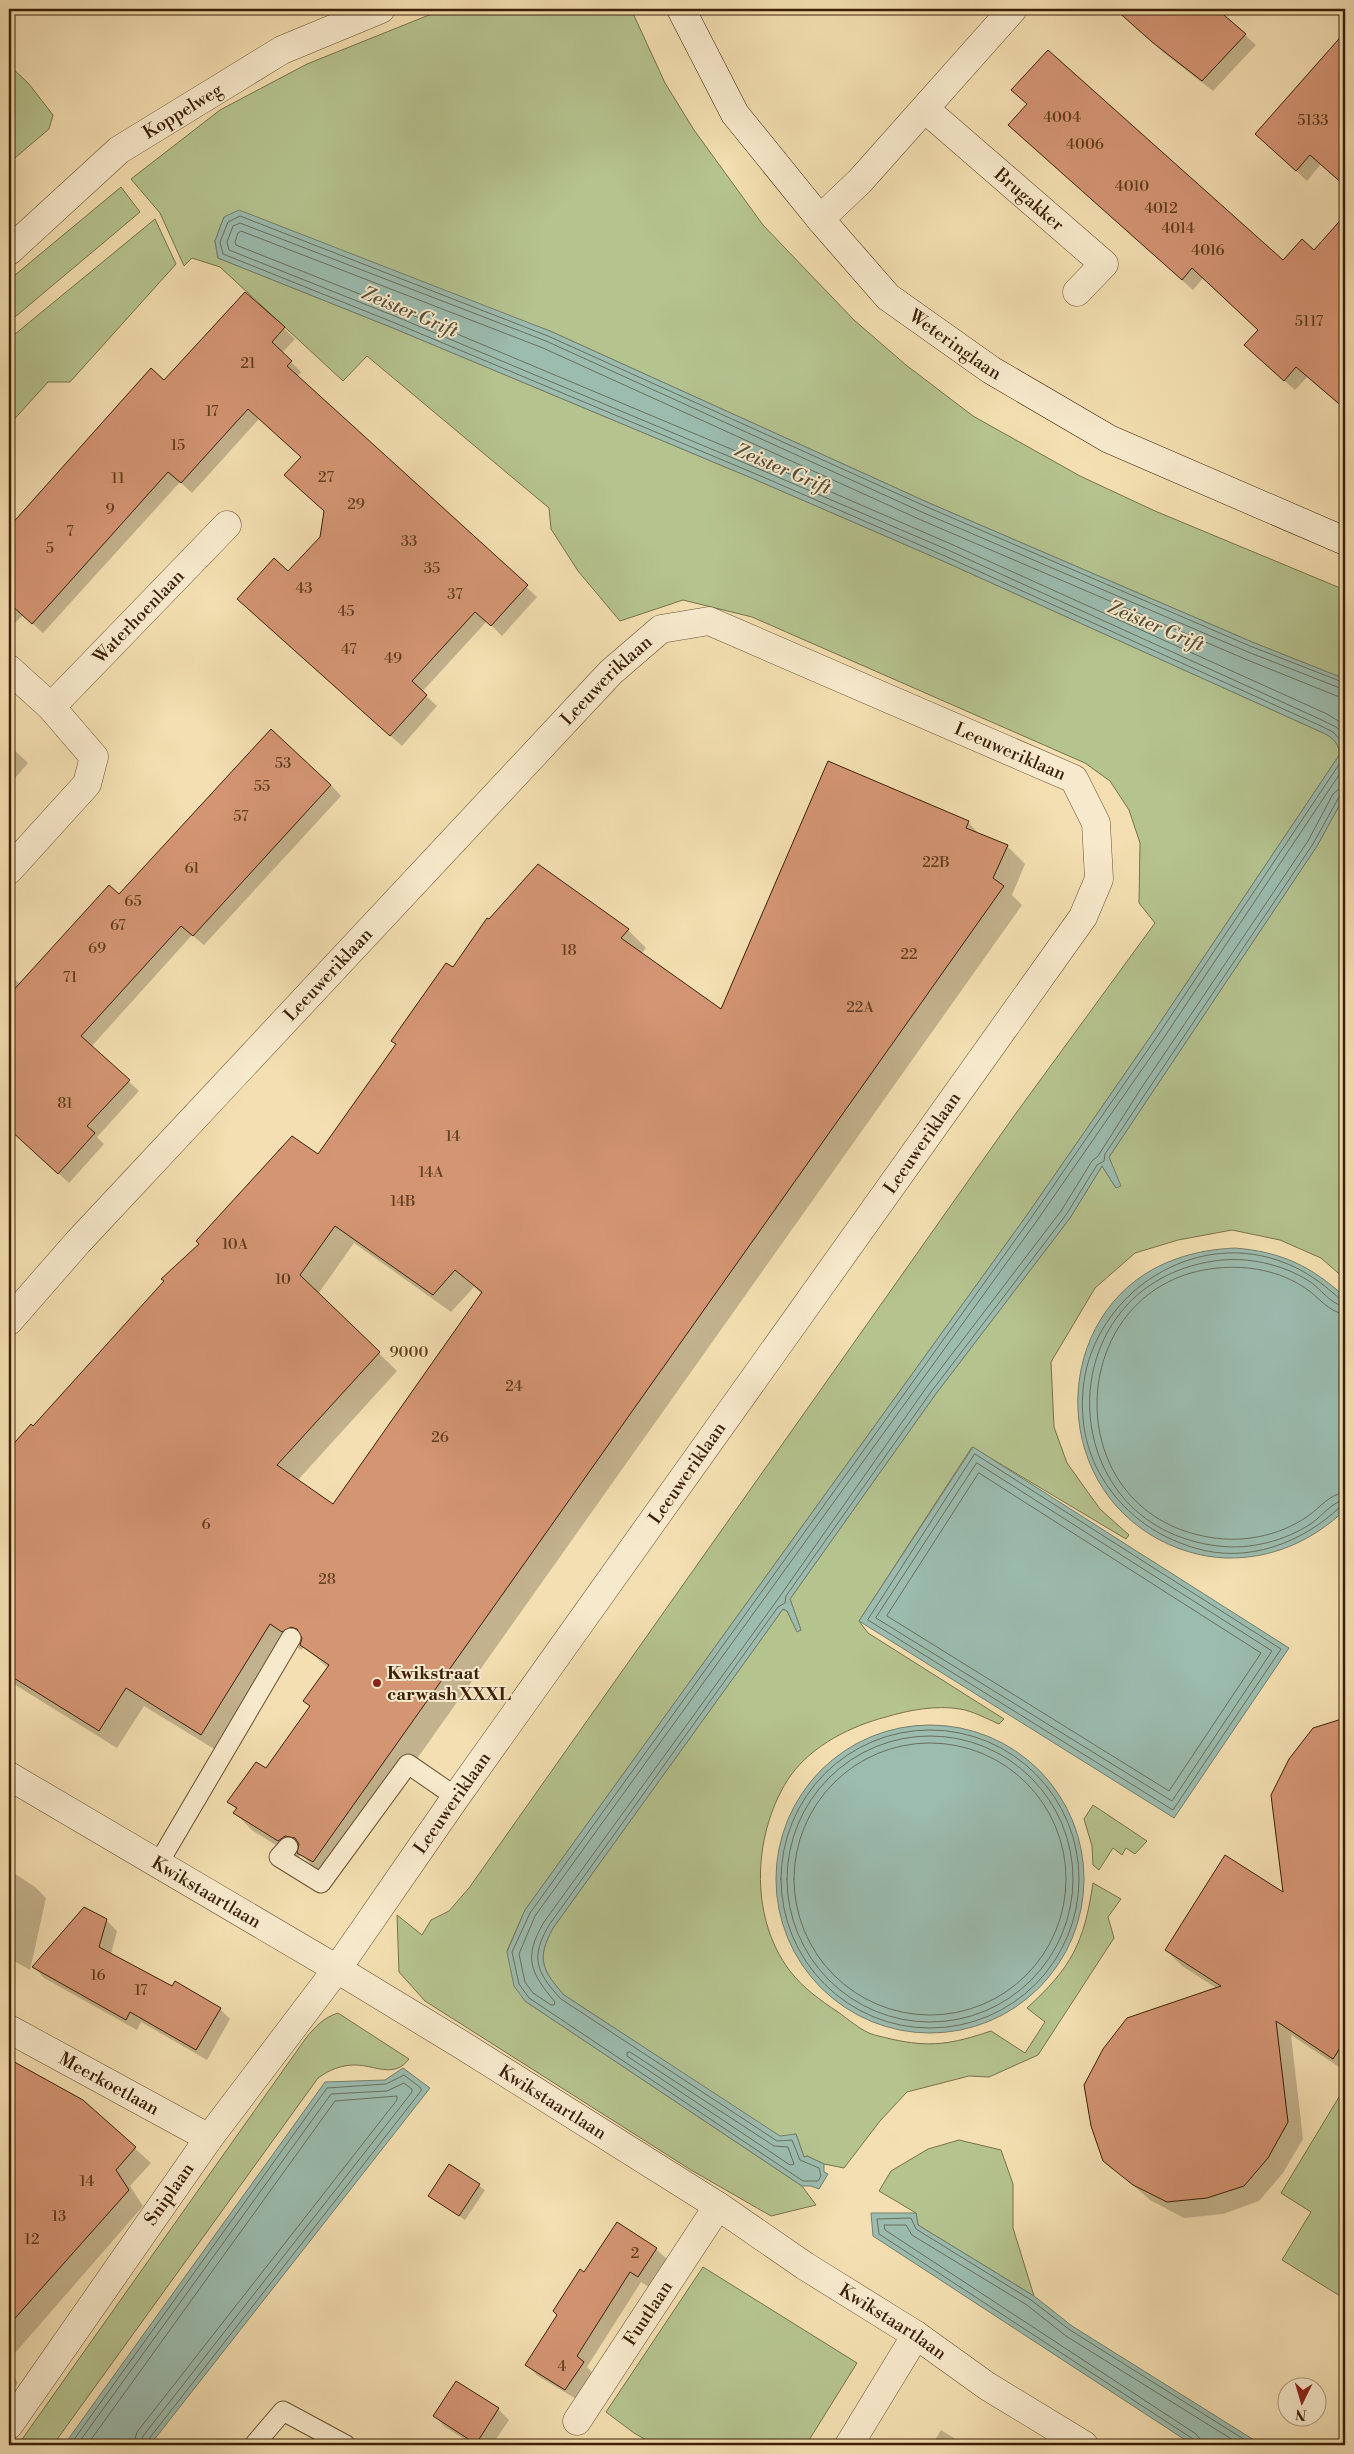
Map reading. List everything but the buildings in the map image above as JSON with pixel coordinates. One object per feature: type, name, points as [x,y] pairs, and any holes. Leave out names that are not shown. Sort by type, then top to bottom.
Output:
[{"type":"street","name":"Koppelweg","points":[[9,251],[119,150],[282,50],[381,9]]},
{"type":"street","name":"Weteringlaan","points":[[681,9],[735,114],[820,219],[888,297],[991,370],[1109,438],[1345,541]]},
{"type":"street","points":[[820,219],[860,181],[1013,9]]},
{"type":"street","name":"Brugakker","points":[[925,109],[1104,264],[1078,292]]},
{"type":"street","name":"Waterhoenlaan","points":[[51,707],[227,525]]},
{"type":"street","name":"Leeuweriklaan","points":[[9,1321],[78,1242],[604,678],[661,629],[709,621],[1074,779],[1096,823],[1100,879],[1083,917],[456,1797],[337,1969]]},
{"type":"street","points":[[9,669],[51,707],[94,757],[87,784],[9,870]]},
{"type":"street","name":"Kwikstaartlaan","points":[[9,1776],[337,1969],[718,2206],[805,2266],[916,2335],[987,2386],[1084,2445]]},
{"type":"street","name":"Sniplaan","points":[[9,2425],[209,2138],[337,1969]]},
{"type":"street","name":"Meerkoetlaan","points":[[9,2029],[209,2138]]},
{"type":"street","name":"Fuutlaan","points":[[577,2421],[718,2206]]},
{"type":"street","points":[[849,2445],[916,2335]]},
{"type":"lane","points":[[158,1864],[291,1638]]},
{"type":"lane","points":[[288,1847],[279,1857],[321,1883],[408,1764],[456,1797]]},
{"type":"lane","points":[[254,2445],[283,2411],[346,2445]]},
{"type":"green space","points":[[444,9],[631,9],[665,83],[694,130],[763,225],[854,320],[906,365],[973,416],[1080,476],[1155,511],[1345,590],[1345,679],[1252,642],[929,503],[550,331],[224,217],[215,241],[218,258],[393,328],[754,479],[943,561],[1323,733],[1333,739],[1339,749],[1340,754],[1151,1036],[1027,1215],[525,1910],[507,1951],[525,2001],[802,2186],[816,2205],[771,2216],[691,2170],[425,2001],[399,1972],[397,1915],[422,1935],[431,1920],[449,1911],[469,1888],[1014,1116],[1155,923],[1139,903],[1140,843],[1129,810],[1110,781],[1085,763],[752,617],[683,600],[620,621],[578,571],[551,529],[549,508],[367,356],[343,381],[220,267],[192,258],[184,266],[160,213],[131,179],[220,110],[307,64]]},
{"type":"green space","points":[[9,65],[29,84],[53,115],[49,129],[9,163],[9,125],[15,112],[9,96]]},
{"type":"green space","points":[[121,187],[140,212],[9,322],[9,280]]},
{"type":"green space","points":[[155,219],[176,264],[70,382],[48,382],[9,425],[9,339]]},
{"type":"green space","points":[[1345,795],[1345,1279],[1321,1258],[1280,1240],[1232,1230],[1178,1240],[1135,1253],[1095,1288],[1051,1362],[1054,1427],[1067,1463],[1100,1509],[1129,1535],[1126,1539],[972,1447],[859,1621],[868,1633],[1004,1719],[999,1724],[975,1713],[960,1709],[923,1709],[904,1712],[846,1731],[821,1746],[800,1764],[791,1775],[778,1797],[769,1821],[763,1847],[760,1873],[762,1899],[767,1925],[776,1949],[790,1971],[806,1988],[857,2026],[877,2036],[905,2042],[930,2044],[953,2042],[991,2031],[1025,2053],[1045,2022],[1027,2008],[1055,1980],[1074,1953],[1085,1922],[1093,1883],[1121,1899],[1108,1917],[1114,1938],[1038,2055],[989,2077],[969,2076],[907,2092],[880,2121],[844,2168],[824,2164],[807,2156],[804,2157],[796,2134],[780,2137],[564,1995],[546,1971],[543,1956],[544,1948],[553,1928],[783,1609],[787,1611],[797,1631],[801,1630],[790,1599],[935,1395],[1070,1218],[1102,1166],[1116,1188],[1109,1157],[1317,846]]},
{"type":"green space","points":[[1093,1805],[1147,1841],[1135,1854],[1126,1848],[1122,1855],[1113,1848],[1099,1870],[1093,1865],[1092,1846],[1084,1819]]},
{"type":"green space","points":[[338,2013],[409,2059],[403,2065],[391,2070],[350,2065],[335,2068],[318,2078],[53,2445],[18,2445],[306,2038],[320,2023]]},
{"type":"green space","points":[[1345,2087],[1345,2299],[1282,2260],[1311,2212],[1281,2193]]},
{"type":"green space","points":[[959,2140],[1001,2150],[1013,2184],[1013,2228],[1034,2296],[918,2225],[916,2213],[879,2191],[891,2171],[928,2149]]},
{"type":"green space","points":[[703,2267],[857,2363],[806,2445],[655,2445],[634,2433],[606,2412]]},
{"type":"water","name":"Zeister Grift","points":[[239,210],[550,331],[929,503],[1252,642],[1345,679],[1345,795],[1317,846],[1109,1157],[1121,1186],[1116,1188],[1102,1166],[1070,1218],[935,1395],[790,1599],[801,1630],[797,1632],[787,1611],[783,1609],[553,1928],[544,1948],[543,1956],[546,1971],[564,1995],[780,2136],[796,2134],[804,2157],[807,2156],[824,2164],[824,2172],[828,2174],[819,2189],[811,2186],[802,2186],[525,2001],[514,1986],[507,1952],[525,1910],[1027,1215],[1151,1036],[1340,754],[1339,749],[1330,737],[1323,733],[943,561],[754,479],[393,328],[218,258],[215,241],[224,217]]},
{"type":"water","points":[[1235,1248],[1267,1253],[1295,1262],[1320,1277],[1345,1297],[1345,1510],[1319,1531],[1290,1546],[1259,1555],[1226,1558],[1197,1554],[1169,1544],[1151,1535],[1116,1506],[1093,1470],[1080,1430],[1078,1388],[1087,1348],[1106,1311],[1136,1280],[1176,1259],[1205,1251]]},
{"type":"water","points":[[973,1447],[1289,1648],[1174,1818],[859,1621]]},
{"type":"water","points":[[915,1725],[945,1725],[975,1731],[1003,1743],[1028,1760],[1049,1781],[1066,1806],[1078,1834],[1084,1864],[1084,1894],[1073,1938],[1058,1965],[1039,1988],[1016,2007],[989,2022],[945,2033],[915,2033],[885,2027],[857,2015],[832,1998],[811,1977],[794,1952],[782,1924],[776,1894],[776,1864],[782,1834],[794,1806],[811,1781],[832,1760],[857,1743],[885,1731]]},
{"type":"water","points":[[403,2068],[430,2088],[150,2445],[64,2445],[325,2082],[385,2080]]},
{"type":"water","points":[[871,2213],[916,2213],[918,2225],[1034,2296],[1072,2326],[1262,2445],[1193,2445],[873,2236]]},
{"type":"place","name":"Kwikstraat carwash XXXL","points":[[377,1683]]}]
